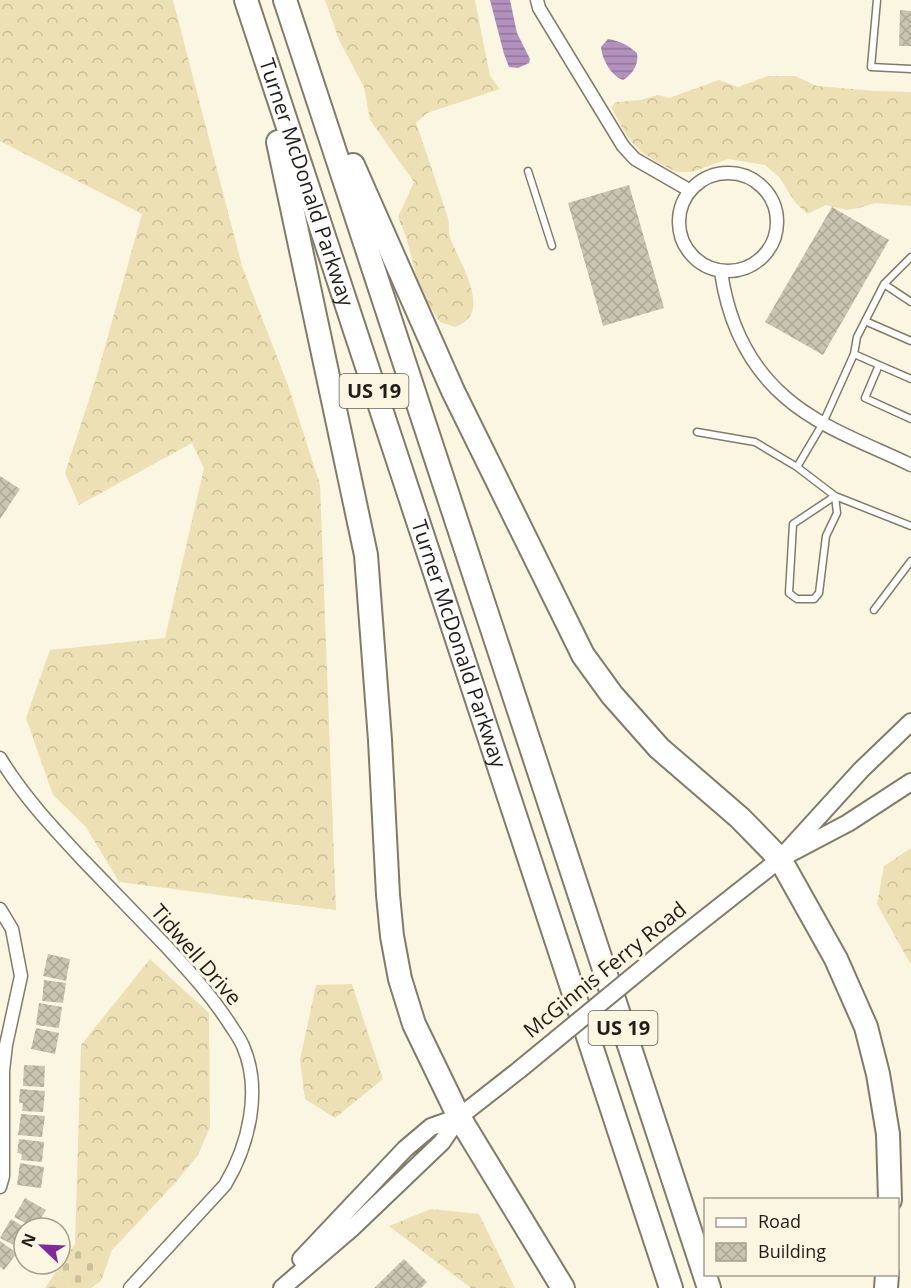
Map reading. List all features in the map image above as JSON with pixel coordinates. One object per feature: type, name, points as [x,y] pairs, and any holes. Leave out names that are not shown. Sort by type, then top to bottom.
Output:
[{"type":"highway","name":"Turner McDonald Parkway","points":[[246,0],[672,1288]]},
{"type":"highway","name":"Turner McDonald Parkway","points":[[285,0],[704,1273]]},
{"type":"highway","points":[[256,35],[366,555],[380,740],[388,895],[392,936],[400,979],[414,1024],[459,1117],[563,1288]]},
{"type":"highway","points":[[300,45],[453,392],[583,655],[612,695],[659,748],[740,818],[780,859],[836,959],[866,1027],[878,1074],[888,1134],[890,1198]]},
{"type":"main road","name":"McGinnis Ferry Road","points":[[282,1288],[351,1229],[442,1142],[459,1117],[780,859],[861,770],[911,722]]},
{"type":"main road","name":"McGinnis Ferry Road","points":[[780,859],[848,823],[911,782]]},
{"type":"main road","name":"McGinnis Ferry Road","points":[[274,1288],[405,1149],[431,1127],[459,1117]]},
{"type":"street","points":[[537,0],[539,8],[623,146],[634,159],[689,190]]},
{"type":"street","points":[[718,173],[736,173],[752,178],[765,189],[774,204],[777,221],[775,238],[767,253],[754,265],[739,271],[721,272],[707,268],[694,260],[684,248],[679,234],[678,219],[681,204],[689,190],[702,179],[718,173]]},
{"type":"street","points":[[721,272],[730,316],[744,348],[785,398],[823,423],[911,465]]},
{"type":"street","points":[[884,452],[911,473]]},
{"type":"street","name":"Tidwell Drive","points":[[0,758],[15,784],[52,826],[219,1006],[243,1046],[250,1075],[252,1108],[246,1140],[237,1165],[225,1185],[130,1288]]},
{"type":"street","points":[[0,909],[12,929],[21,976],[6,1045],[3,1071],[3,1176],[0,1187]]},
{"type":"lane","points":[[877,0],[871,67],[911,69]]},
{"type":"lane","points":[[528,171],[552,246]]},
{"type":"lane","points":[[797,467],[823,423],[854,354],[857,337],[884,284],[911,257]]},
{"type":"lane","points":[[884,284],[911,302]]},
{"type":"lane","points":[[865,321],[911,341]]},
{"type":"lane","points":[[854,354],[911,379]]},
{"type":"lane","points":[[879,365],[864,398],[911,419]]},
{"type":"lane","points":[[697,432],[755,442],[797,467],[835,496],[911,526]]},
{"type":"lane","points":[[835,496],[837,513],[826,536],[819,593],[814,599],[797,599],[789,593],[793,524],[835,496]]},
{"type":"lane","points":[[874,610],[911,561]]},
{"type":"green space","points":[[0,0],[173,0],[242,266],[289,388],[320,485],[336,910],[119,882],[86,827],[53,795],[26,718],[50,650],[165,638],[204,468],[192,443],[79,505],[65,473],[97,375],[142,214],[0,141]]},
{"type":"green space","points":[[325,0],[475,0],[490,76],[500,89],[427,113],[416,123],[448,218],[450,238],[472,291],[471,315],[455,327],[440,322],[421,293],[406,237],[398,217],[414,182],[370,120],[364,87],[339,40]]},
{"type":"green space","points":[[768,76],[795,76],[817,86],[911,92],[911,206],[875,203],[846,210],[826,205],[807,214],[795,202],[779,177],[765,165],[728,159],[692,172],[676,172],[640,151],[627,136],[611,107],[616,102],[640,100],[658,95],[669,98],[719,80],[738,87]]},
{"type":"green space","points":[[911,848],[911,965],[877,904],[884,866]]},
{"type":"green space","points":[[150,959],[209,1013],[210,1127],[198,1155],[176,1182],[112,1250],[101,1281],[91,1288],[86,1288],[99,1278],[72,1273],[72,1248],[75,1244],[81,1045]]},
{"type":"green space","points":[[352,984],[383,1079],[335,1118],[305,1099],[300,1060],[316,985]]},
{"type":"green space","points":[[431,1209],[479,1214],[515,1288],[471,1288],[389,1226]]},
{"type":"green space","points":[[78,1250],[102,1263],[99,1278],[86,1288],[70,1288],[62,1276],[72,1276],[72,1257]]},
{"type":"green space","points":[[53,1276],[62,1276],[70,1288],[45,1288]]},
{"type":"shaded area","points":[[490,0],[510,0],[517,33],[530,59],[529,63],[518,68],[509,67]]},
{"type":"shaded area","points":[[608,39],[624,44],[637,53],[635,68],[623,80],[611,71],[603,57],[601,47]]},
{"type":"building","points":[[900,10],[911,11],[911,46],[899,46]]},
{"type":"building","points":[[629,185],[664,308],[603,326],[568,203]]},
{"type":"building","points":[[832,207],[889,240],[823,355],[765,322]]},
{"type":"building","points":[[0,476],[20,489],[0,519]]},
{"type":"building","points":[[48,954],[70,959],[66,981],[43,976]]},
{"type":"building","points":[[44,980],[66,983],[63,1003],[42,1001]]},
{"type":"building","points":[[39,1003],[62,1007],[59,1028],[36,1025]]},
{"type":"building","points":[[36,1028],[59,1033],[55,1054],[31,1049]]},
{"type":"building","points":[[24,1065],[45,1066],[44,1087],[23,1086]]},
{"type":"building","points":[[20,1089],[45,1091],[43,1112],[22,1111],[23,1103],[19,1103]]},
{"type":"building","points":[[21,1114],[45,1116],[42,1137],[18,1135]]},
{"type":"building","points":[[19,1139],[44,1142],[42,1162],[21,1160],[22,1154],[17,1153]]},
{"type":"building","points":[[20,1163],[44,1167],[41,1188],[17,1185]]},
{"type":"building","points":[[25,1198],[46,1210],[42,1216],[15,1216]]},
{"type":"building","points":[[11,1219],[12,1244],[0,1238]]},
{"type":"building","points":[[0,1241],[12,1249],[12,1260],[4,1270],[0,1267]]},
{"type":"building","points":[[404,1259],[427,1282],[421,1288],[374,1288]]}]
